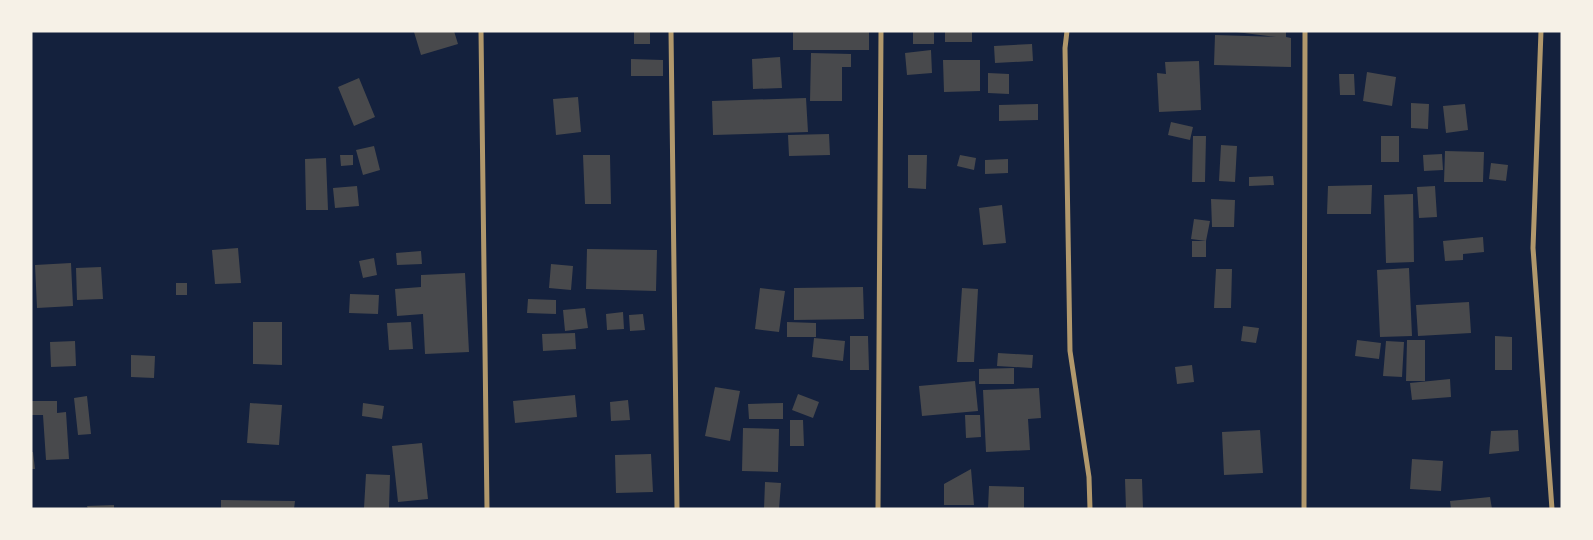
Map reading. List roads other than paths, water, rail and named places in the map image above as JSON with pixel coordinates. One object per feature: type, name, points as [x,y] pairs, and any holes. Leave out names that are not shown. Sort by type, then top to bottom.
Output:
[{"type":"street","points":[[481,31],[487,509]]},
{"type":"street","points":[[671,31],[677,509]]},
{"type":"street","points":[[878,509],[881,31]]},
{"type":"street","points":[[1067,31],[1065,48],[1070,351],[1090,477],[1090,509]]},
{"type":"street","points":[[1304,509],[1305,31]]},
{"type":"street","points":[[1541,31],[1533,248],[1552,509]]}]
